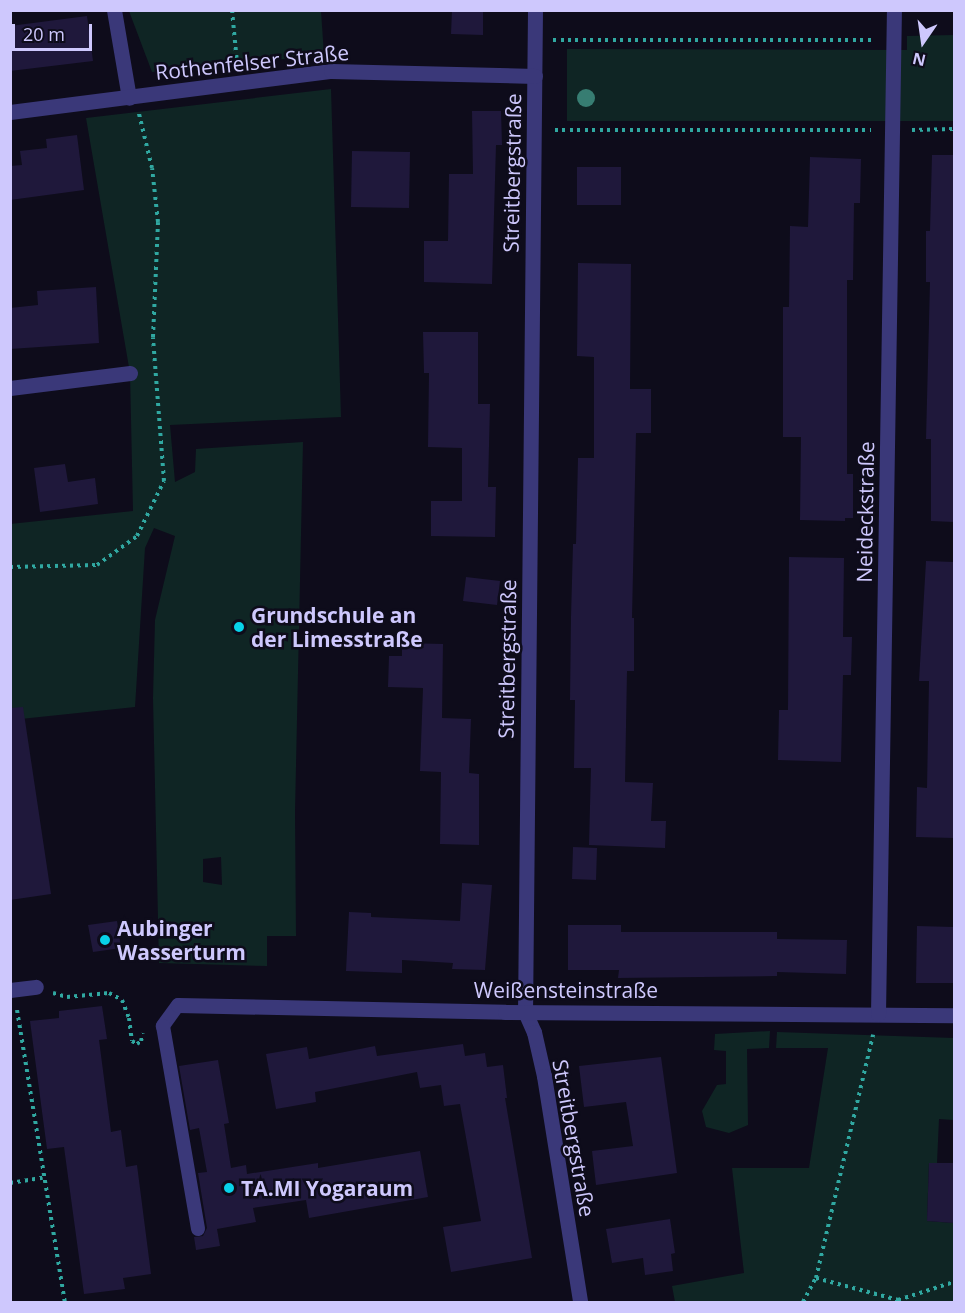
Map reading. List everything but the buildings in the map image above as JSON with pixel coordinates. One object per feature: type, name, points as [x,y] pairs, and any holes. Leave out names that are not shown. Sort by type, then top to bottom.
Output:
[{"type":"street","points":[[114,10],[129,98]]},
{"type":"street","name":"Streitbergstraße","points":[[535,10],[525,1012],[534,1032],[544,1076],[580,1302]]},
{"type":"street","name":"Neideckstraße","points":[[878,1014],[894,10]]},
{"type":"street","name":"Rothenfelser Straße","points":[[10,112],[331,71],[535,76]]},
{"type":"street","points":[[10,388],[130,373]]},
{"type":"street","points":[[12,990],[36,987]]},
{"type":"street","name":"Weißensteinstraße","points":[[178,1005],[525,1012],[954,1015]]},
{"type":"lane","points":[[178,1005],[164,1026],[198,1229]]},
{"type":"path","points":[[232,10],[237,64]]},
{"type":"path","points":[[534,40],[894,40]]},
{"type":"path","points":[[533,130],[954,129]]},
{"type":"path","points":[[36,987],[67,997],[109,993],[123,1000],[129,1018],[132,1041],[137,1044],[141,1041],[144,1022]]},
{"type":"path","points":[[12,990],[65,1302]]},
{"type":"path","points":[[803,1302],[816,1278],[874,1032]]},
{"type":"path","points":[[10,1183],[43,1178]]},
{"type":"path","points":[[816,1278],[898,1301],[954,1281]]},
{"type":"green space","points":[[129,11],[321,11],[324,55],[152,72]]},
{"type":"green space","points":[[954,35],[954,121],[567,121],[567,49],[907,50],[907,36]]},
{"type":"green space","points":[[331,89],[341,417],[170,425],[175,482],[195,472],[196,449],[303,442],[295,812],[296,936],[267,936],[267,966],[159,963],[153,698],[155,620],[175,536],[154,528],[145,548],[135,707],[11,720],[10,524],[133,511],[130,373],[86,118]],"holes":[[[221,857],[222,885],[203,882],[203,859]]]},
{"type":"green space","points":[[770,1031],[769,1048],[747,1049],[748,1125],[729,1133],[706,1127],[702,1111],[717,1085],[726,1084],[726,1051],[714,1050],[715,1034]]},
{"type":"green space","points":[[777,1032],[954,1038],[954,1120],[939,1119],[937,1163],[929,1163],[927,1221],[954,1223],[954,1302],[675,1302],[672,1286],[744,1273],[732,1168],[809,1168],[828,1048],[776,1048]]},
{"type":"place","name":"Grundschule an der Limesstraße","points":[[239,627]]},
{"type":"place","name":"Aubinger Wasserturm","points":[[105,940]]},
{"type":"place","name":"TA.MI Yogaraum","points":[[229,1188]]}]
